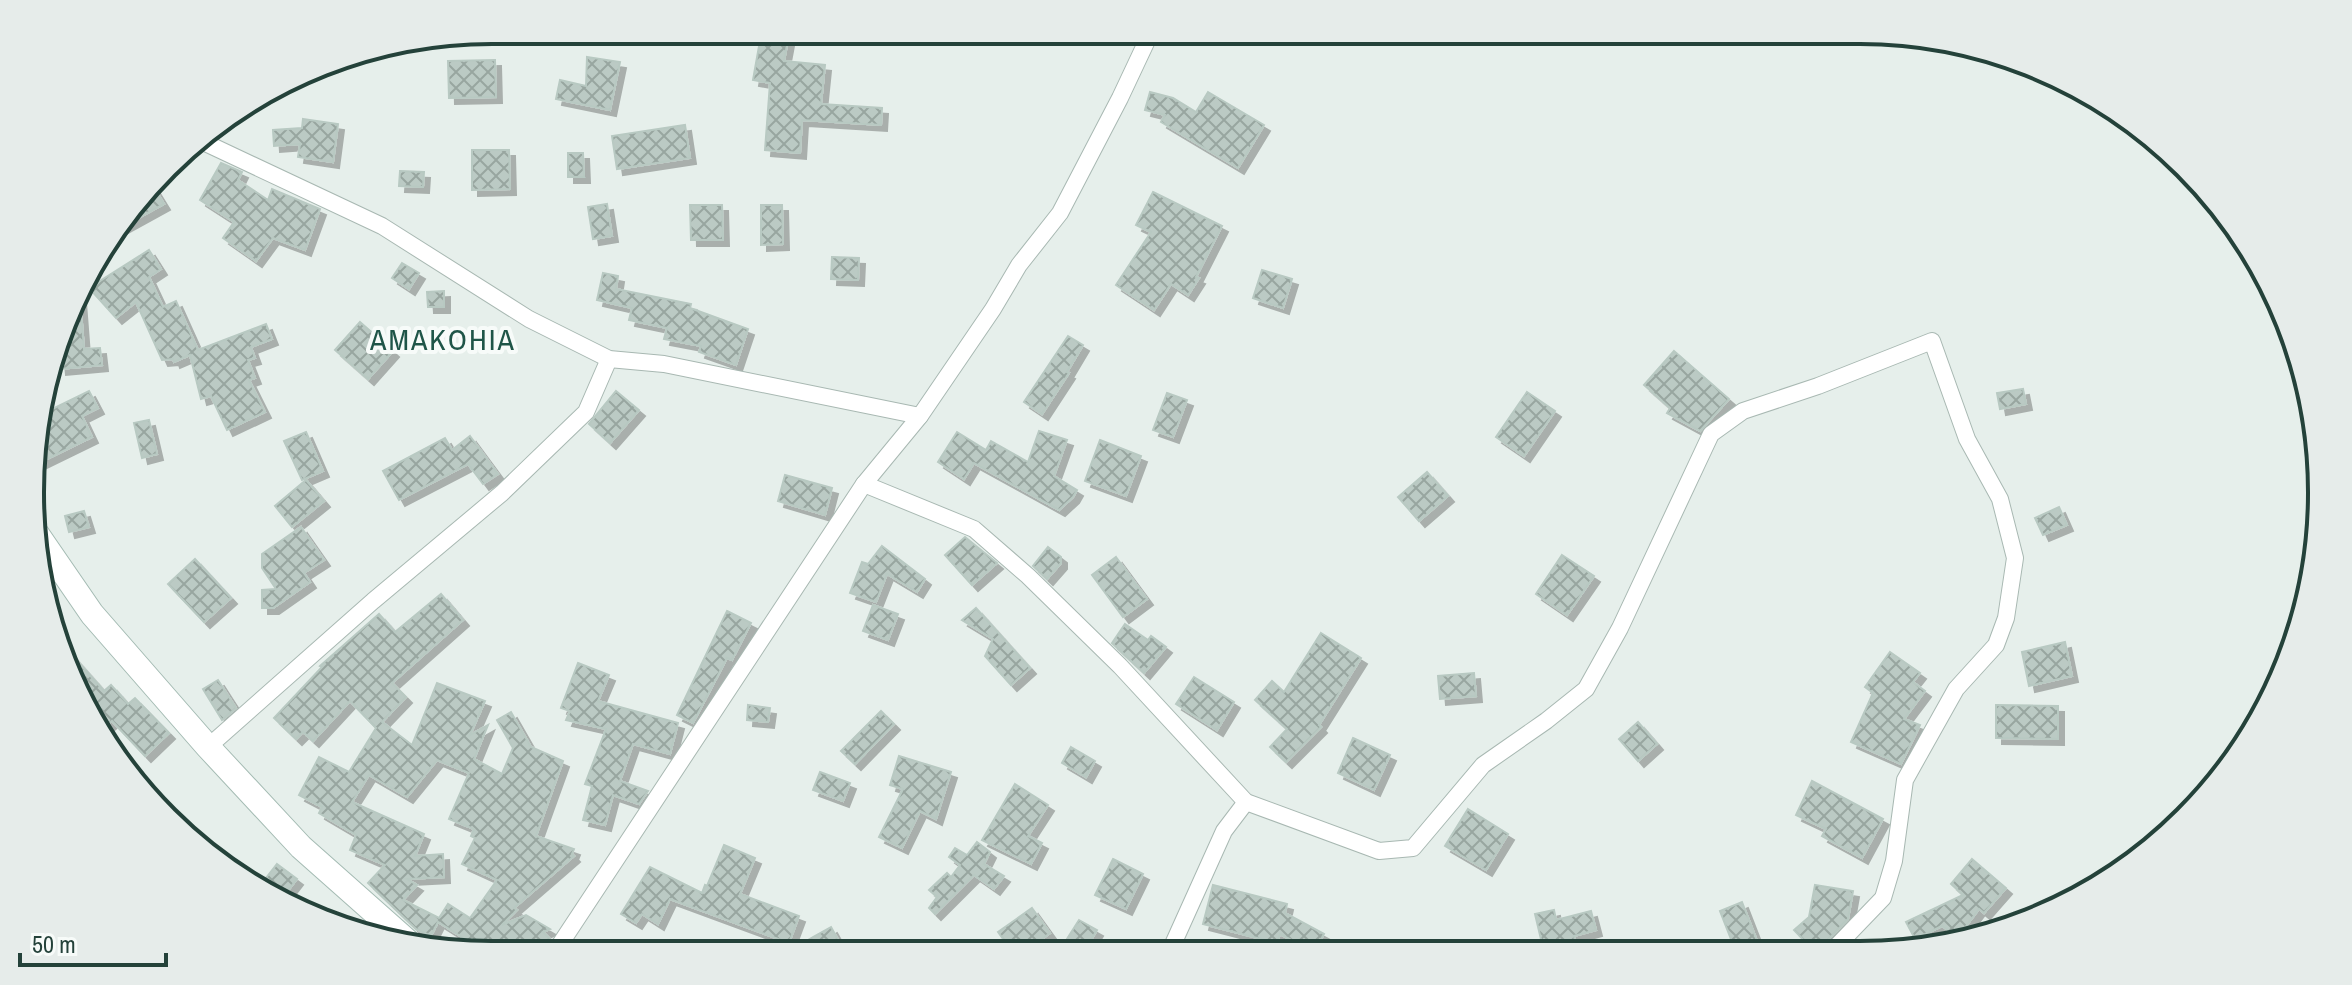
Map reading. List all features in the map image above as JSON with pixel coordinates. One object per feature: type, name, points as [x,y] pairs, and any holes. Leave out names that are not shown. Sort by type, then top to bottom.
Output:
[{"type":"street","points":[[562,941],[864,484],[920,416],[1019,265],[1060,213],[1145,44]]},
{"type":"street","points":[[209,145],[382,226],[529,319],[609,359],[664,364],[920,416]]},
{"type":"street","points":[[864,484],[974,529],[1028,576],[1120,666],[1246,802],[1379,851],[1413,848],[1483,765],[1586,689],[1620,628],[1711,434],[1743,411],[1818,386],[1932,341],[1967,439],[2000,499],[2015,558],[2006,618],[1996,645],[1956,689],[1905,780],[1894,861],[1883,898],[1842,941]]},
{"type":"street","points":[[208,747],[373,601],[502,493],[544,453],[586,412],[609,359]]},
{"type":"street","points":[[48,550],[92,614],[208,747],[301,847],[394,930]]},
{"type":"street","points":[[1174,941],[1224,831],[1246,802]]},
{"type":"building","points":[[759,44],[787,44],[784,61],[825,65],[821,104],[882,108],[881,125],[802,120],[800,153],[765,150],[770,83],[753,80]]},
{"type":"building","points":[[587,57],[620,62],[610,110],[556,99],[560,80],[586,86]]},
{"type":"building","points":[[495,60],[496,97],[449,98],[448,61]]},
{"type":"building","points":[[1150,92],[1173,98],[1196,112],[1208,92],[1264,125],[1238,168],[1161,122],[1165,115],[1145,110]]},
{"type":"building","points":[[303,119],[338,124],[333,162],[298,157],[300,144],[274,146],[273,130],[302,128]]},
{"type":"building","points":[[685,125],[690,158],[617,169],[612,136]]},
{"type":"building","points":[[472,150],[509,150],[510,189],[472,190]]},
{"type":"building","points":[[568,153],[583,153],[584,177],[568,177]]},
{"type":"building","points":[[221,163],[242,172],[238,180],[268,200],[272,189],[320,209],[305,250],[273,238],[256,261],[223,238],[234,222],[200,200]]},
{"type":"building","points":[[400,171],[424,172],[423,187],[399,186]]},
{"type":"building","points":[[1153,192],[1222,226],[1188,295],[1171,284],[1154,310],[1116,285],[1151,232],[1136,225]]},
{"type":"building","points":[[158,194],[164,204],[137,219]]},
{"type":"building","points":[[607,204],[612,236],[593,239],[588,207]]},
{"type":"building","points":[[690,205],[722,205],[723,240],[691,240]]},
{"type":"building","points":[[761,205],[782,205],[783,244],[761,245]]},
{"type":"building","points":[[149,250],[161,269],[149,277],[163,307],[176,301],[198,350],[266,324],[272,339],[251,347],[255,358],[248,360],[255,378],[249,380],[265,412],[227,430],[211,396],[201,399],[190,355],[174,362],[173,359],[162,360],[136,302],[116,318],[92,291],[95,284]]},
{"type":"building","points":[[832,257],[859,258],[858,280],[831,279]]},
{"type":"building","points":[[402,263],[419,273],[409,289],[392,278]]},
{"type":"building","points":[[1262,270],[1292,279],[1283,308],[1253,298]]},
{"type":"building","points":[[603,273],[618,276],[616,289],[691,304],[690,308],[748,329],[736,365],[699,352],[701,346],[664,339],[667,328],[629,320],[632,308],[597,300]]},
{"type":"building","points":[[444,291],[444,307],[428,307],[427,292]]},
{"type":"building","points":[[81,314],[84,349],[100,348],[102,365],[61,369]]},
{"type":"building","points":[[360,322],[393,351],[368,379],[335,350]]},
{"type":"building","points":[[1068,336],[1083,345],[1042,414],[1024,402]]},
{"type":"building","points":[[1674,351],[1729,399],[1700,431],[1667,413],[1670,408],[1644,385]]},
{"type":"building","points":[[2023,389],[2026,404],[2000,409],[1997,393]]},
{"type":"building","points":[[89,391],[98,408],[82,416],[92,437],[45,460],[48,434],[52,409]]},
{"type":"building","points":[[616,391],[639,410],[610,443],[589,424]]},
{"type":"building","points":[[1527,392],[1555,411],[1524,456],[1496,437]]},
{"type":"building","points":[[1167,393],[1187,400],[1173,437],[1153,430]]},
{"type":"building","points":[[149,420],[157,454],[142,458],[134,423]]},
{"type":"building","points":[[1039,431],[1067,440],[1054,476],[1077,490],[1059,510],[974,463],[964,479],[938,462],[957,432],[986,450],[991,441],[1028,462]]},
{"type":"building","points":[[306,432],[323,471],[302,480],[284,441]]},
{"type":"building","points":[[470,436],[498,474],[483,484],[468,464],[399,500],[383,471],[445,438],[452,450]]},
{"type":"building","points":[[1100,440],[1141,456],[1126,496],[1085,481]]},
{"type":"building","points":[[1427,472],[1448,496],[1419,521],[1398,497]]},
{"type":"building","points":[[785,475],[832,488],[825,515],[778,501]]},
{"type":"building","points":[[306,480],[324,501],[292,527],[275,506]]},
{"type":"building","points":[[2059,507],[2067,525],[2043,535],[2035,518]]},
{"type":"building","points":[[84,511],[89,527],[69,532],[65,516]]},
{"type":"building","points":[[301,527],[324,560],[304,573],[310,582],[273,608],[262,608],[262,590],[276,589],[262,568],[262,554]]},
{"type":"building","points":[[965,537],[997,563],[972,585],[945,555]]},
{"type":"building","points":[[882,546],[925,579],[917,592],[887,574],[876,602],[850,593],[862,562],[868,564]]},
{"type":"building","points":[[1048,547],[1061,557],[1061,563],[1047,579],[1033,566]]},
{"type":"building","points":[[1562,555],[1594,576],[1567,615],[1536,594]]},
{"type":"building","points":[[1116,557],[1147,599],[1123,617],[1092,575]]},
{"type":"building","points":[[195,559],[231,598],[204,622],[168,584]]},
{"type":"building","points":[[441,594],[463,620],[392,683],[406,697],[382,722],[412,745],[437,683],[485,701],[470,735],[488,725],[474,759],[502,774],[513,748],[497,720],[511,712],[531,747],[563,761],[536,836],[574,849],[574,856],[514,908],[517,910],[502,925],[526,915],[550,929],[543,932],[549,941],[467,940],[438,922],[431,936],[416,929],[368,883],[385,865],[350,850],[356,835],[319,813],[322,807],[299,795],[319,757],[349,772],[376,728],[350,701],[313,741],[303,732],[296,739],[274,718],[320,666],[379,614],[395,632]],"holes":[[[437,760],[469,773],[449,819],[474,829],[471,836],[475,838],[462,864],[497,880],[470,918],[448,904],[439,918],[403,900],[417,885],[407,879],[444,877],[443,854],[415,856],[424,834],[352,802],[369,775],[407,797]]]},
{"type":"building","points":[[873,605],[898,614],[888,640],[863,631]]},
{"type":"building","points":[[976,608],[1030,668],[1011,685],[985,656],[993,639],[962,620]]},
{"type":"building","points":[[727,611],[751,623],[732,660],[727,658],[693,723],[677,715]]},
{"type":"building","points":[[1125,624],[1148,640],[1151,636],[1166,647],[1144,673],[1112,643]]},
{"type":"building","points":[[1321,633],[1361,658],[1319,725],[1321,727],[1286,762],[1270,747],[1287,729],[1255,700],[1272,681],[1284,692]]},
{"type":"building","points":[[2065,642],[2072,676],[2029,686],[2022,652]]},
{"type":"building","points":[[1890,652],[1920,673],[1913,682],[1925,691],[1904,719],[1920,725],[1901,764],[1851,742],[1873,693],[1865,687]]},
{"type":"building","points":[[77,660],[104,691],[111,685],[128,704],[135,698],[169,733],[145,756],[112,721],[108,724],[104,717]]},
{"type":"building","points":[[578,663],[609,675],[598,701],[678,723],[670,754],[633,744],[620,781],[648,791],[639,804],[613,795],[605,825],[583,820],[592,786],[585,784],[606,729],[566,720],[570,711],[561,708]]},
{"type":"building","points":[[1474,673],[1476,696],[1440,699],[1438,676]]},
{"type":"building","points":[[1194,677],[1234,702],[1217,730],[1176,704]]},
{"type":"building","points":[[218,680],[236,708],[222,720],[203,689]]},
{"type":"building","points":[[748,705],[770,708],[768,722],[747,720]]},
{"type":"building","points":[[1996,705],[2058,706],[2058,739],[1996,738]]},
{"type":"building","points":[[881,711],[894,724],[855,764],[841,751]]},
{"type":"building","points":[[1638,722],[1657,744],[1638,761],[1619,739]]},
{"type":"building","points":[[1353,738],[1390,755],[1374,790],[1338,773]]},
{"type":"building","points":[[1071,747],[1095,761],[1086,777],[1062,763]]},
{"type":"building","points":[[899,756],[951,772],[936,819],[920,811],[902,848],[879,837],[903,789],[890,785]]},
{"type":"building","points":[[820,772],[850,783],[843,801],[813,790]]},
{"type":"building","points":[[1812,781],[1883,819],[1862,858],[1822,836],[1826,829],[1796,815]]},
{"type":"building","points":[[1015,784],[1048,805],[1028,836],[1042,843],[1031,864],[982,840]]},
{"type":"building","points":[[1468,809],[1508,834],[1486,870],[1445,846]]},
{"type":"building","points":[[977,842],[990,852],[984,864],[1004,876],[994,889],[974,875],[935,914],[929,908],[937,897],[929,890],[947,873],[951,877],[960,865],[949,857],[955,848],[967,855]]},
{"type":"building","points":[[724,845],[755,858],[740,894],[799,916],[790,941],[670,899],[658,924],[642,914],[636,923],[621,914],[650,867],[702,893]]},
{"type":"building","points":[[1113,859],[1143,874],[1126,909],[1095,895]]},
{"type":"building","points":[[1972,859],[2006,888],[1984,913],[1979,909],[1964,928],[1950,931],[1942,926],[1914,937],[1906,922],[1963,895],[1951,884]]},
{"type":"building","points":[[277,864],[297,879],[287,891],[266,878]]},
{"type":"building","points":[[1213,885],[1287,904],[1285,913],[1324,934],[1320,941],[1293,941],[1280,934],[1278,941],[1269,941],[1203,924]]},
{"type":"building","points":[[1815,885],[1853,891],[1848,919],[1827,941],[1804,941],[1794,930],[1809,917]]},
{"type":"building","points":[[1742,902],[1757,941],[1732,941],[1720,911]]},
{"type":"building","points":[[1032,908],[1050,933],[1039,941],[1005,941],[998,932]]},
{"type":"building","points":[[1554,910],[1556,920],[1591,911],[1596,930],[1574,936],[1575,941],[1541,941],[1535,914]]},
{"type":"building","points":[[1079,920],[1097,930],[1090,941],[1066,941]]},
{"type":"building","points":[[831,927],[839,941],[806,941]]},
{"type":"district","name":"AMAKOHIA","points":[[443,340]]}]
